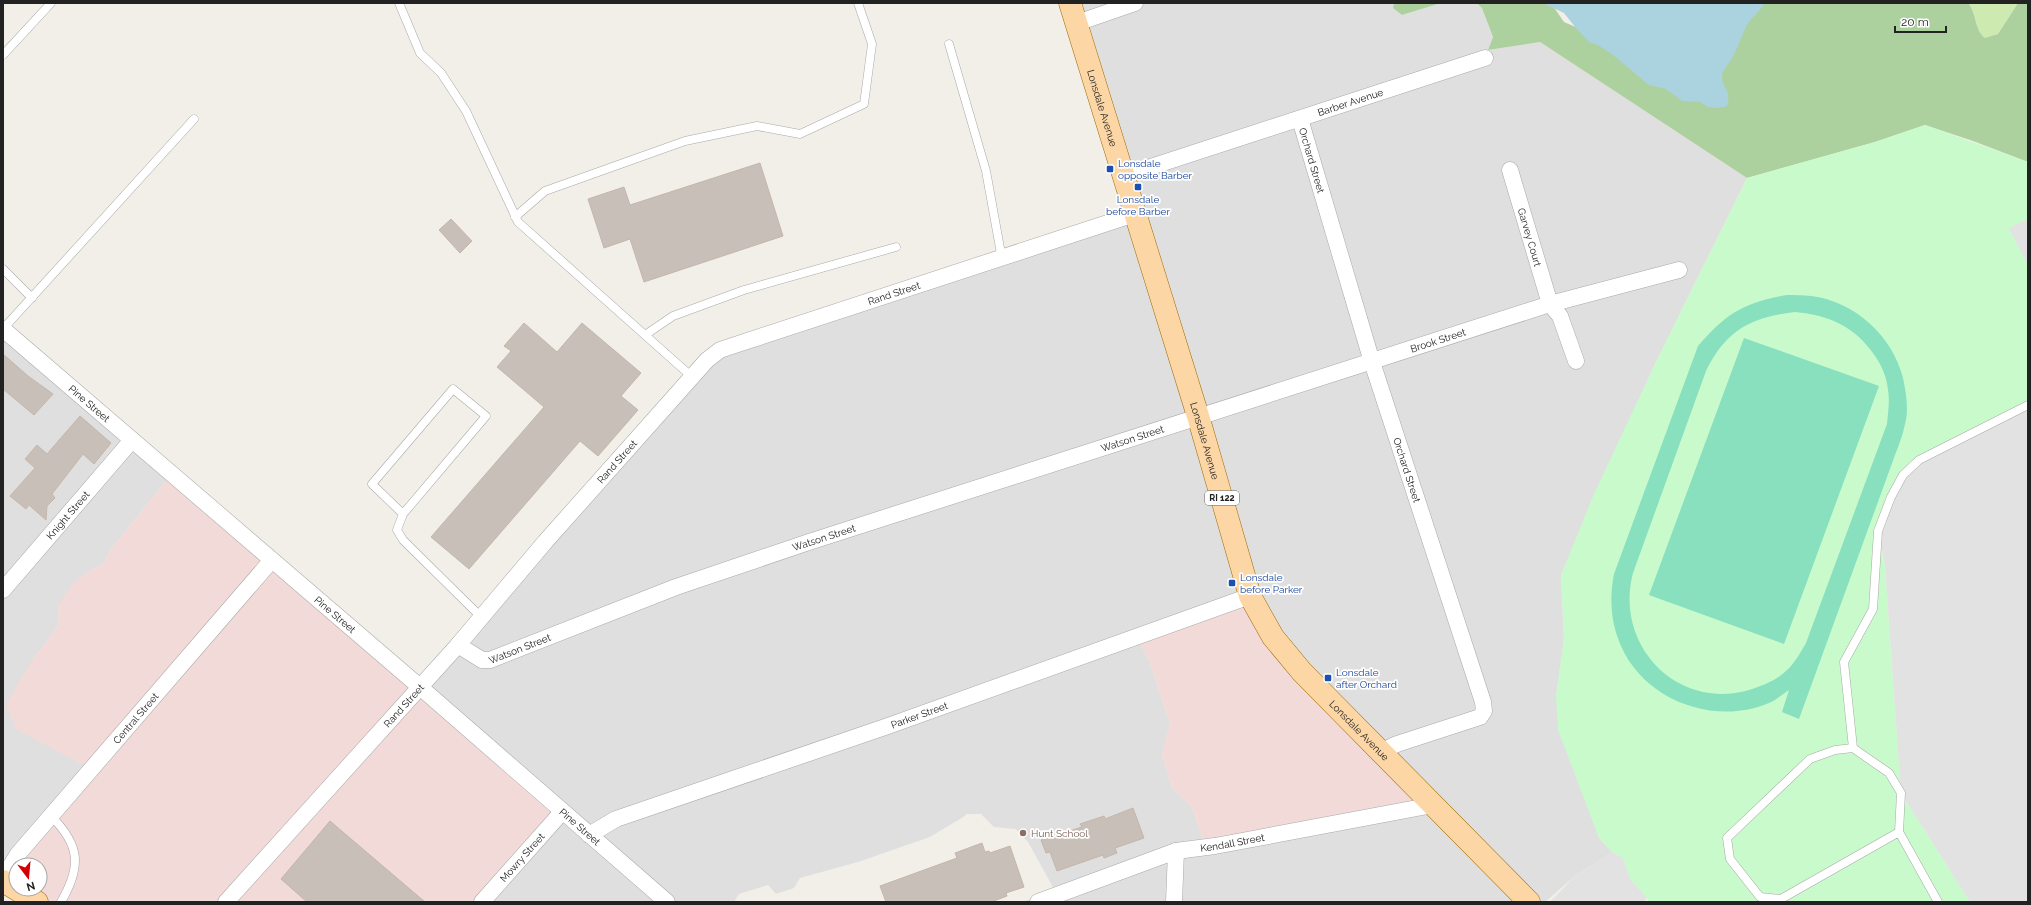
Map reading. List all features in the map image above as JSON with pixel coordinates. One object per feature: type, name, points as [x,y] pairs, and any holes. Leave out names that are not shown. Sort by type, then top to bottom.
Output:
[{"type":"main road","name":"Lonsdale Avenue","points":[[1070,3],[1198,416],[1250,596],[1273,637],[1302,672],[1529,902]]},
{"type":"main road","points":[[3,880],[37,902]]},
{"type":"street","points":[[1077,23],[1135,3]]},
{"type":"street","name":"Barber Avenue","points":[[1123,176],[1485,58]]},
{"type":"street","name":"Orchard Street","points":[[1300,119],[1372,362],[1483,702],[1484,711],[1480,717],[1397,744],[1380,752]]},
{"type":"street","name":"Garvey Court","points":[[1510,170],[1550,304],[1560,316],[1576,361]]},
{"type":"street","name":"Rand Street","points":[[226,902],[482,618],[691,376],[707,360],[720,350],[1002,259],[1135,214]]},
{"type":"street","name":"Brook Street","points":[[1198,416],[1372,362],[1550,304],[1679,270]]},
{"type":"street","name":"Pine Street","points":[[3,329],[420,687],[667,902]]},
{"type":"street","name":"Watson Street","points":[[458,645],[482,660],[496,658],[676,587],[1198,416]]},
{"type":"street","name":"Knight Street","points":[[3,590],[132,440]]},
{"type":"street","name":"Central Street","points":[[3,880],[18,854],[272,561]]},
{"type":"street","name":"Parker Street","points":[[589,835],[616,819],[888,726],[1250,596]]},
{"type":"street","name":"Kendall Street","points":[[1038,902],[1176,851],[1215,846],[1433,805]]},
{"type":"street","name":"Mowry Street","points":[[482,902],[562,812]]},
{"type":"street","points":[[1174,902],[1176,851]]},
{"type":"lane","points":[[3,55],[51,3]]},
{"type":"lane","points":[[399,3],[420,53],[441,73],[466,111],[518,222],[691,376]]},
{"type":"lane","points":[[515,217],[545,191],[685,141],[757,126],[800,134],[864,104],[872,44],[858,3]]},
{"type":"lane","points":[[949,44],[986,171],[1002,259]]},
{"type":"lane","points":[[3,329],[194,119]]},
{"type":"lane","points":[[645,335],[673,316],[744,290],[896,247]]},
{"type":"lane","points":[[3,269],[32,298]]},
{"type":"lane","points":[[403,514],[372,484],[453,389],[486,416],[403,514],[397,530],[404,540],[482,618]]},
{"type":"lane","points":[[1853,748],[1844,662],[1873,609],[1878,531],[1891,496],[1903,475],[1919,460],[2028,404]]},
{"type":"lane","points":[[1899,832],[1780,899],[1760,897],[1730,859],[1727,838],[1810,759],[1835,750],[1853,748],[1889,773],[1901,793],[1899,832],[1938,902]]},
{"type":"lane","points":[[51,816],[64,829],[76,853],[70,888],[61,902]]},
{"type":"shaded area","points":[[1070,3],[1397,3],[1394,4],[1402,15],[1441,3],[1477,3],[1482,7],[1493,37],[1488,50],[1540,42],[1747,178],[1654,366],[1561,575],[1564,640],[1556,696],[1599,838],[1612,852],[1575,876],[1545,902],[1023,902],[1054,889],[1028,842],[1016,829],[994,827],[981,814],[966,814],[930,837],[858,862],[800,878],[794,888],[776,894],[768,885],[739,894],[734,902],[476,902],[428,686],[704,358],[1131,207]],"holes":[[[1136,635],[1256,833],[1203,840],[1192,807],[1172,788],[1162,755],[1170,723],[1149,660]]]},
{"type":"shaded area","points":[[2028,219],[2028,265],[2009,228]]},
{"type":"shaded area","points":[[3,323],[174,471],[111,549],[103,564],[91,570],[58,606],[59,625],[33,659],[87,767],[13,857],[8,857],[8,863],[3,869]]},
{"type":"shaded area","points":[[2028,405],[2028,902],[1970,902],[1901,793],[1885,564],[1878,531],[1891,497],[1919,460]]},
{"type":"shaded area","points":[[174,471],[558,804],[476,902],[49,902],[41,897],[48,897],[48,857],[13,857],[87,767],[16,729],[6,704],[33,659],[59,625],[58,606],[72,584],[91,570],[103,564],[111,549]]},
{"type":"shaded area","points":[[1240,595],[1302,675],[1432,800],[1364,819],[1203,840],[1192,807],[1172,788],[1162,755],[1170,723],[1149,660],[1136,635]]},
{"type":"shaded area","points":[[1612,852],[1623,858],[1630,879],[1647,898],[1643,902],[1550,902],[1575,876]]},
{"type":"shaded area","points":[[8,863],[8,874],[3,869]]},
{"type":"green space","points":[[1441,3],[1402,15],[1393,8],[1394,4]]},
{"type":"green space","points":[[1477,3],[1551,3],[1564,22],[1578,28],[1740,3],[1968,3],[1973,12],[1979,31],[1985,38],[1998,34],[2018,3],[2028,3],[2028,162],[1925,125],[1875,142],[1747,178],[1540,42],[1488,50],[1493,37],[1482,8]]},
{"type":"green space","points":[[1968,3],[2018,3],[1998,34],[1985,39],[1979,31],[1973,12]]},
{"type":"green space","points":[[1925,125],[2028,162],[2028,405],[1878,531],[1885,564],[1901,793],[1970,902],[1650,902],[1630,879],[1623,858],[1612,852],[1599,838],[1558,730],[1556,696],[1564,640],[1561,575],[1594,494],[1654,366],[1747,178],[1875,142]]},
{"type":"green space","points":[[1787,295],[1811,296],[1827,299],[1843,305],[1857,313],[1881,335],[1891,349],[1903,378],[1907,401],[1907,413],[1901,440],[1799,719],[1782,712],[1789,690],[1769,703],[1748,709],[1726,712],[1705,710],[1684,704],[1664,694],[1647,681],[1632,665],[1621,646],[1615,629],[1611,602],[1614,574],[1698,346],[1727,317],[1747,306]],"holes":[[[1795,312],[1819,316],[1841,324],[1859,337],[1868,346],[1880,364],[1887,381],[1889,394],[1887,424],[1806,643],[1795,661],[1774,680],[1749,690],[1722,694],[1697,691],[1675,681],[1656,666],[1642,647],[1633,624],[1630,599],[1633,573],[1706,371],[1722,345],[1731,336],[1753,322],[1779,314]]]},
{"type":"green space","points":[[1744,338],[1879,386],[1784,644],[1649,595]]},
{"type":"water","points":[[1543,3],[1764,3],[1748,24],[1731,60],[1723,72],[1722,81],[1728,93],[1728,100],[1727,106],[1718,108],[1708,107],[1700,102],[1682,101],[1666,89],[1649,85],[1613,55],[1598,45],[1589,42],[1564,13]]},
{"type":"building","points":[[760,163],[783,236],[644,282],[630,239],[604,248],[588,199],[624,187],[630,205]]},
{"type":"building","points":[[451,219],[472,241],[460,253],[439,230]]},
{"type":"building","points":[[524,323],[557,352],[582,323],[641,373],[621,396],[638,410],[598,456],[580,441],[469,569],[431,537],[544,407],[497,367],[511,351],[504,346]]},
{"type":"building","points":[[3,354],[28,376],[53,394],[34,415],[3,389]]},
{"type":"building","points":[[80,416],[111,443],[94,464],[83,454],[52,494],[55,498],[47,506],[46,520],[29,505],[26,509],[10,496],[35,468],[25,459],[37,445],[47,454]]},
{"type":"building","points":[[1133,808],[1144,838],[1115,848],[1117,853],[1104,858],[1103,855],[1057,871],[1050,852],[1046,853],[1041,840],[1082,827],[1080,824],[1104,816],[1105,819]]},
{"type":"building","points":[[330,821],[425,902],[307,902],[281,879]]},
{"type":"building","points":[[982,843],[985,852],[989,851],[990,853],[1010,846],[1024,887],[1006,893],[1007,896],[991,902],[886,902],[880,886],[957,858],[955,853]]},
{"type":"place","name":"Lonsdale opposite Barber","points":[[1110,169]]},
{"type":"place","name":"Lonsdale before Barber","points":[[1138,187]]},
{"type":"place","name":"Lonsdale before Parker","points":[[1232,583]]},
{"type":"place","name":"Lonsdale after Orchard","points":[[1328,678]]},
{"type":"place","name":"Hunt School","points":[[1023,833]]}]
